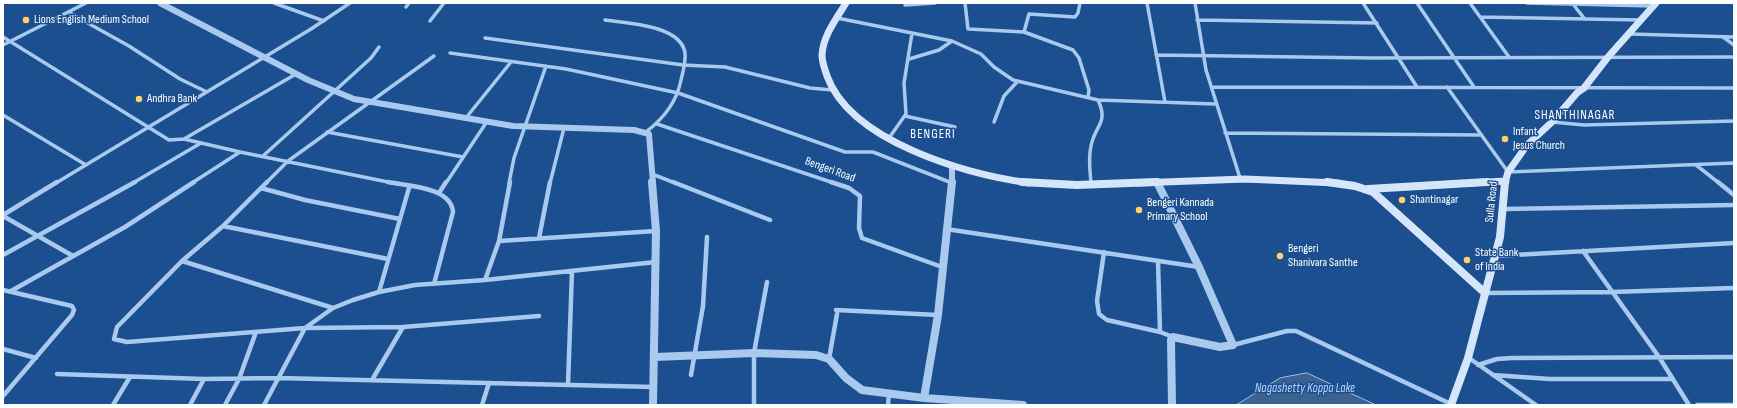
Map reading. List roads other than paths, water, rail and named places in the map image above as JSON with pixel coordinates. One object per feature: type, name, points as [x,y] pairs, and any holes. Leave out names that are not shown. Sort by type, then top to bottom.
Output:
[{"type":"main road","points":[[846,3],[825,41],[822,65],[832,90],[842,104],[861,122],[889,138],[952,165],[1027,183],[1091,186],[1240,178],[1348,184],[1373,192],[1485,293]]},
{"type":"main road","name":"Sulla Road","points":[[1451,404],[1468,358],[1500,237],[1507,176],[1527,145],[1552,122],[1577,93],[1584,88],[1608,57],[1655,5]]},
{"type":"main road","points":[[1367,189],[1507,176]]},
{"type":"street","points":[[3,45],[86,3]]},
{"type":"street","points":[[160,3],[296,74],[354,99],[486,123],[525,127],[634,130],[646,132],[650,137],[656,231],[653,405]]},
{"type":"street","points":[[274,3],[324,21]]},
{"type":"street","points":[[73,256],[3,215],[324,21],[350,3]]},
{"type":"street","points":[[406,7],[409,3]]},
{"type":"street","points":[[430,21],[444,3]]},
{"type":"street","points":[[905,5],[935,3]]},
{"type":"street","points":[[965,3],[968,29],[1024,32],[1073,50],[1076,53],[1089,90],[1088,97]]},
{"type":"street","points":[[1024,32],[1029,14],[1074,17],[1078,13],[1080,3]]},
{"type":"street","points":[[1147,3],[1165,102]]},
{"type":"street","points":[[1195,3],[1203,57],[1212,87],[1215,104],[1240,178]]},
{"type":"street","points":[[1364,3],[1417,87]]},
{"type":"street","points":[[1417,3],[1474,87]]},
{"type":"street","points":[[1470,3],[1509,57]]},
{"type":"street","points":[[1527,3],[1655,5]]},
{"type":"street","points":[[1572,4],[1584,18]]},
{"type":"street","points":[[68,12],[128,46],[180,79],[207,92]]},
{"type":"street","points":[[1480,17],[1642,20]]},
{"type":"street","points":[[837,18],[952,41],[981,54],[1004,75],[1017,82],[1098,100],[1215,104]]},
{"type":"street","points":[[605,20],[640,24],[664,31],[677,39],[685,54],[678,93],[657,124],[646,132]]},
{"type":"street","points":[[1197,20],[1377,24]]},
{"type":"street","points":[[889,138],[904,116],[906,107],[904,83],[912,33]]},
{"type":"street","points":[[1630,34],[1734,37]]},
{"type":"street","points":[[3,37],[147,128],[169,140],[184,139],[409,188],[439,193],[451,201],[453,212],[434,284]]},
{"type":"street","points":[[1723,37],[1734,45]]},
{"type":"street","points":[[485,38],[683,65],[725,67],[810,88],[832,90]]},
{"type":"street","points":[[909,59],[939,50],[952,41]]},
{"type":"street","points":[[266,157],[371,58],[379,47]]},
{"type":"street","points":[[450,52],[546,66],[678,93],[850,154],[873,152],[952,183]]},
{"type":"street","points":[[1156,55],[1324,59],[1453,57],[1734,57]]},
{"type":"street","points":[[434,56],[286,160],[261,188],[223,226],[182,261],[117,327],[114,338],[118,342],[127,342],[305,328],[339,330],[403,327],[539,316]]},
{"type":"street","points":[[465,119],[511,62]]},
{"type":"street","points":[[485,280],[499,241],[514,158],[536,97],[538,84],[546,66]]},
{"type":"street","points":[[184,139],[296,74]]},
{"type":"street","points":[[994,122],[1004,96],[1017,82]]},
{"type":"street","points":[[1212,87],[1296,89],[1474,87],[1635,90],[1734,88]]},
{"type":"street","points":[[1447,87],[1481,135],[1507,176],[1734,162]]},
{"type":"street","points":[[1091,186],[1091,142],[1104,119],[1104,112],[1098,100]]},
{"type":"street","points":[[3,115],[86,164]]},
{"type":"street","points":[[904,116],[955,128]]},
{"type":"street","points":[[1552,122],[1584,125],[1734,121]]},
{"type":"street","points":[[439,193],[486,123]]},
{"type":"street","name":"Bengeri Road","points":[[657,124],[849,188],[860,196],[862,202],[858,226],[862,238],[942,267]]},
{"type":"street","points":[[539,238],[555,160],[564,128]]},
{"type":"street","points":[[327,132],[463,157]]},
{"type":"street","points":[[1225,133],[1481,135]]},
{"type":"street","points":[[3,255],[159,169],[201,143]]},
{"type":"street","points":[[11,291],[125,227],[240,152]]},
{"type":"street","points":[[1696,164],[1734,195]]},
{"type":"street","points":[[924,398],[938,315],[952,183],[952,165]]},
{"type":"street","points":[[652,174],[770,220]]},
{"type":"street","points":[[1157,182],[1199,267],[1233,345]]},
{"type":"street","points":[[261,188],[306,200],[400,219]]},
{"type":"street","points":[[379,292],[409,188]]},
{"type":"street","points":[[1504,209],[1734,205]]},
{"type":"street","points":[[223,226],[388,259]]},
{"type":"street","points":[[946,229],[1199,267]]},
{"type":"street","points":[[499,241],[656,231]]},
{"type":"street","points":[[690,375],[695,355],[706,281],[707,237]]},
{"type":"street","points":[[1494,256],[1734,243]]},
{"type":"street","points":[[1583,251],[1659,357],[1689,405]]},
{"type":"street","points":[[1104,252],[1097,301],[1099,314],[1107,320],[1160,332],[1172,337],[1179,337],[1220,347],[1287,331],[1296,331],[1451,404]]},
{"type":"street","points":[[182,261],[333,308]]},
{"type":"street","points":[[1158,261],[1160,332]]},
{"type":"street","points":[[264,405],[305,328],[333,308],[379,292],[434,284],[656,262]]},
{"type":"street","points":[[568,385],[572,271]]},
{"type":"street","points":[[754,405],[754,353],[767,282]]},
{"type":"street","points":[[1485,293],[1612,292],[1734,288]]},
{"type":"street","points":[[3,290],[72,306],[74,310],[72,315],[3,396]]},
{"type":"street","points":[[829,359],[837,312],[902,312],[938,315]]},
{"type":"street","points":[[372,380],[403,327]]},
{"type":"street","points":[[225,405],[239,379],[256,332]]},
{"type":"street","points":[[1172,337],[1172,405]]},
{"type":"street","points":[[3,350],[36,358]]},
{"type":"street","points":[[655,357],[754,353],[816,355],[829,359],[846,378],[862,390],[924,398],[1023,405]]},
{"type":"street","points":[[1478,365],[1497,359],[1512,358],[1734,357]]},
{"type":"street","points":[[1468,358],[1536,405]]},
{"type":"street","points":[[57,374],[204,379],[278,378],[654,387]]},
{"type":"street","points":[[1493,375],[1550,379],[1673,379]]},
{"type":"street","points":[[113,405],[130,377]]},
{"type":"street","points":[[190,405],[204,379]]},
{"type":"street","points":[[482,405],[489,383]]},
{"type":"street","points":[[3,388],[10,389]]},
{"type":"street","points":[[888,405],[889,394]]},
{"type":"street","points":[[1697,405],[1734,405]]},
{"type":"water","name":"Nagashetty Koppa Lake","points":[[1307,373],[1376,405],[1236,405],[1280,378]]},
{"type":"place","name":"Lions English Medium School","points":[[26,20]]},
{"type":"place","name":"Andhra Bank","points":[[139,99]]},
{"type":"place","name":"Infant Jesus Church","points":[[1505,139]]},
{"type":"place","name":"Shantinagar","points":[[1402,200]]},
{"type":"place","name":"Bengeri Kannada Primary School","points":[[1139,210]]},
{"type":"place","name":"Bengeri Shanivara Santhe","points":[[1280,256]]},
{"type":"place","name":"State Bank of India","points":[[1467,260]]},
{"type":"district","name":"SHANTHINAGAR","points":[[1575,116]]},
{"type":"district","name":"BENGERI","points":[[933,135]]}]
